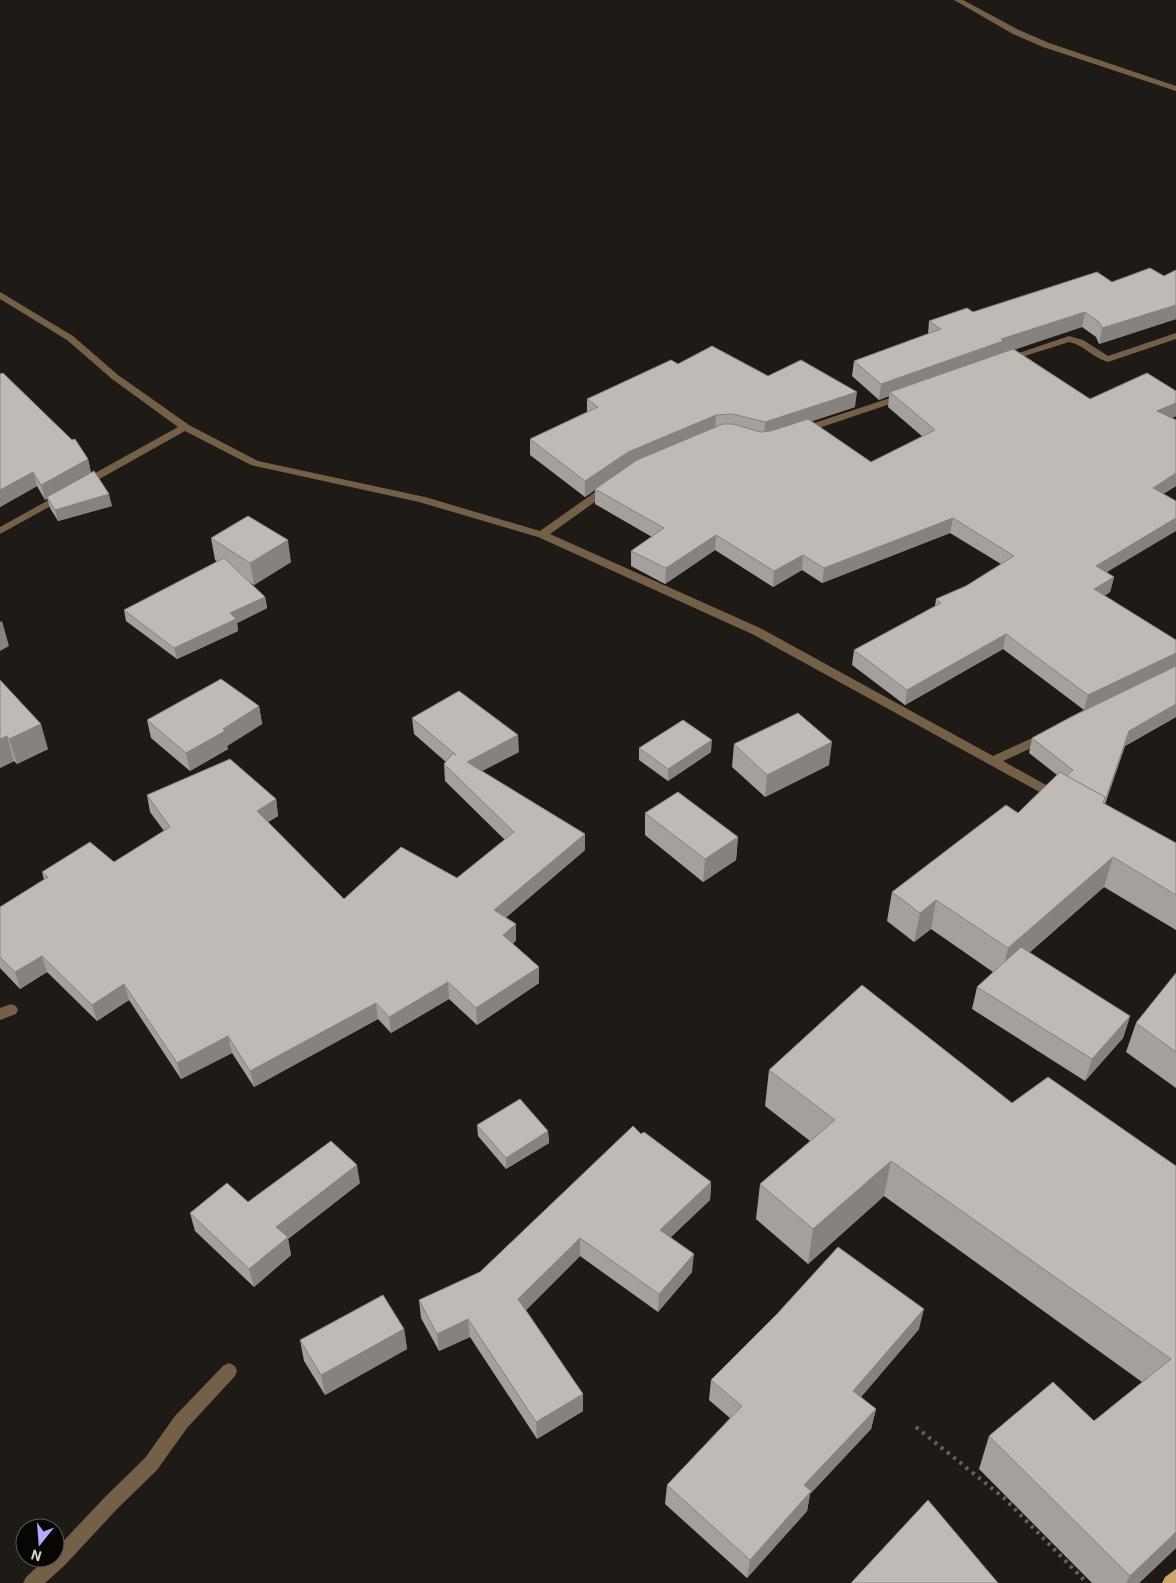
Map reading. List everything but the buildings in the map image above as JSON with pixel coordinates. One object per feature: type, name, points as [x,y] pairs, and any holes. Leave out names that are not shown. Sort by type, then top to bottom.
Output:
[{"type":"main road","points":[[1171,1583],[1176,1578]]},
{"type":"street","points":[[958,0],[1016,32],[1046,45],[1176,89]]},
{"type":"street","points":[[0,294],[70,338],[115,377],[185,427],[255,463],[420,499],[542,535],[756,631],[1072,805]]},
{"type":"street","points":[[995,363],[1069,339],[1078,340],[1097,354],[1108,359],[1176,336]]},
{"type":"street","points":[[792,434],[914,393]]},
{"type":"street","points":[[0,531],[185,427]]},
{"type":"street","points":[[542,535],[617,482]]},
{"type":"street","points":[[993,761],[1060,729]]},
{"type":"street","points":[[32,1583],[59,1559],[111,1503],[151,1464],[180,1422],[229,1371]]},
{"type":"path","points":[[916,1427],[1004,1498],[1087,1583]]}]
